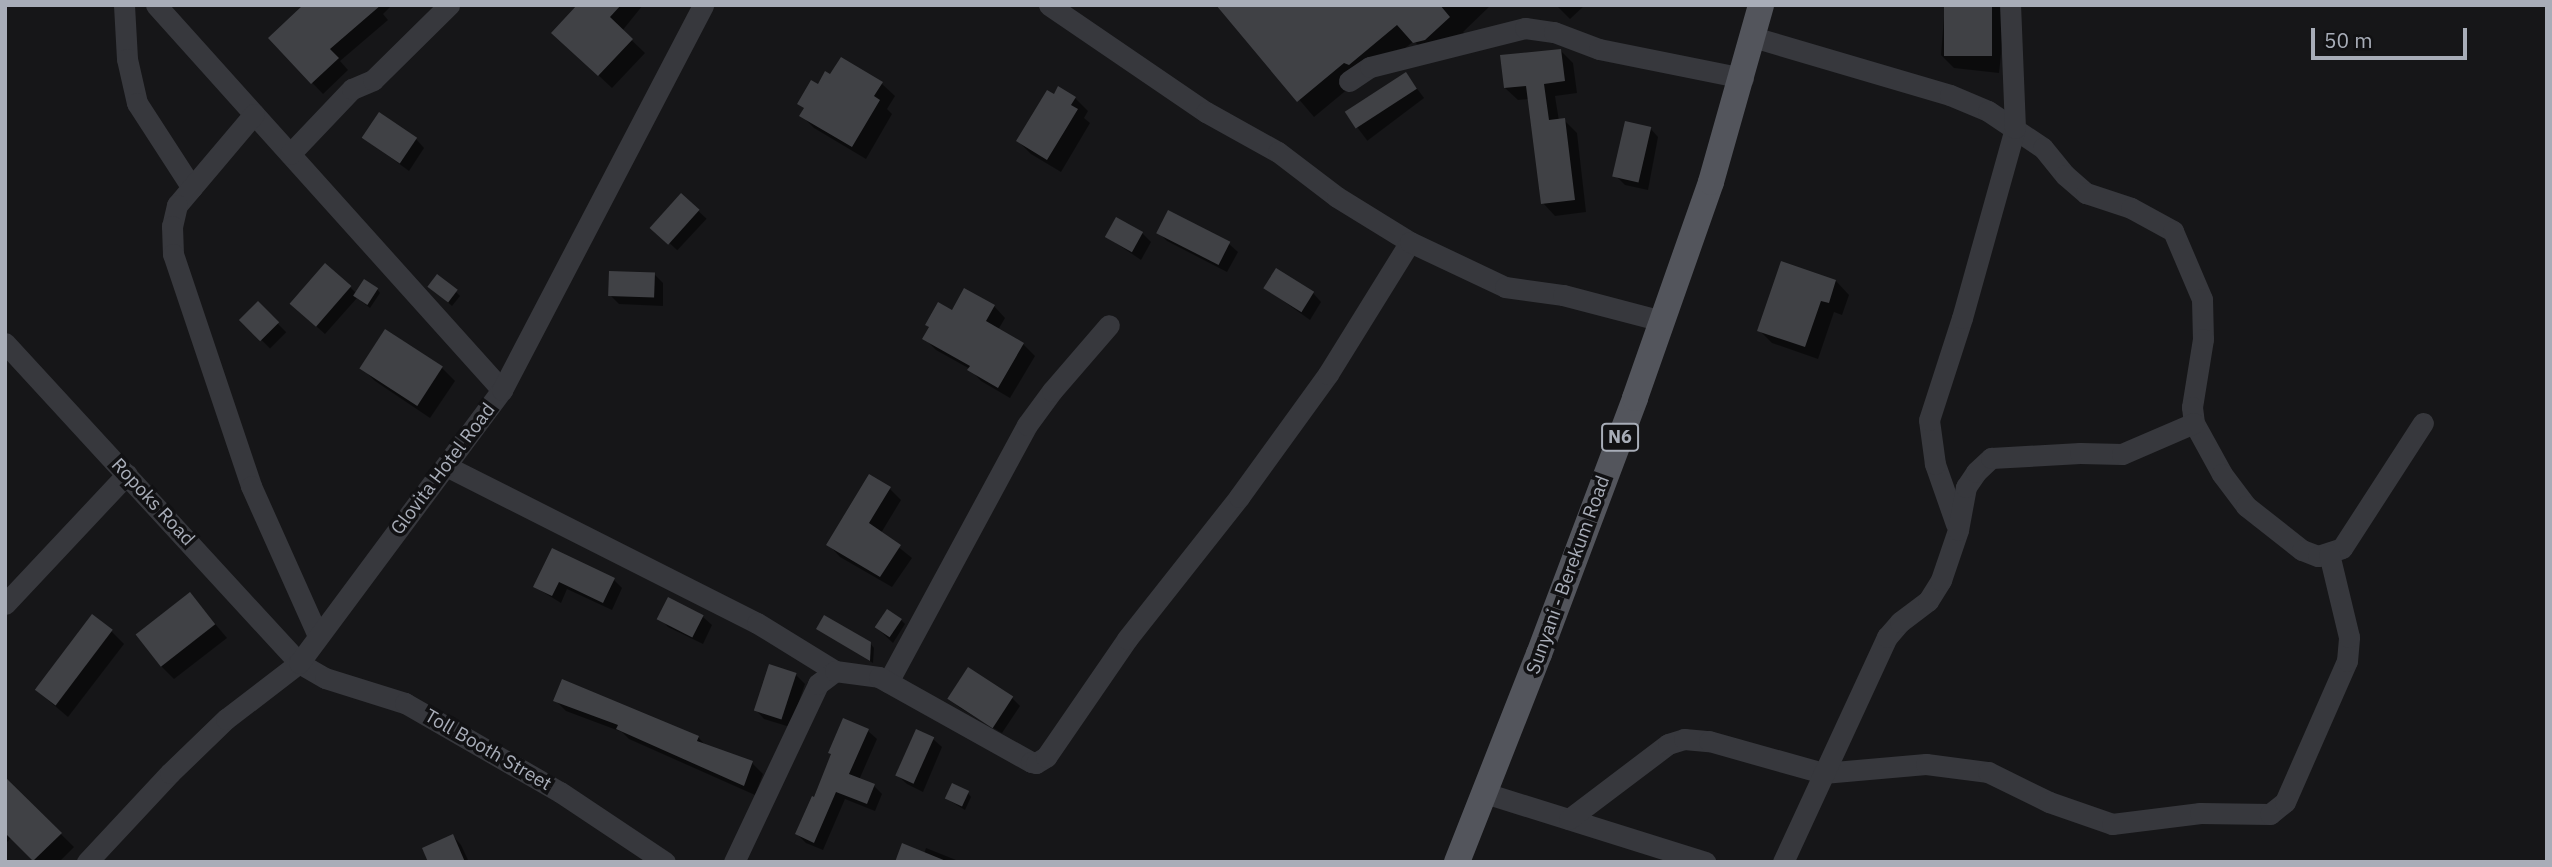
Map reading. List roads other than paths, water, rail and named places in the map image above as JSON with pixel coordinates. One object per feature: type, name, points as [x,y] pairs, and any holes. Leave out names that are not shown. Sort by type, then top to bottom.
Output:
[{"type":"main road","name":"Sunyani - Berekum Road","points":[[1457,862],[1662,321],[1711,182],[1743,78],[1761,5]]},
{"type":"street","points":[[124,5],[127,59],[137,103],[192,188]]},
{"type":"street","points":[[156,5],[502,390]]},
{"type":"street","points":[[289,153],[352,89],[373,80],[449,5]]},
{"type":"street","name":"Glovita Hotel Road","points":[[87,862],[170,772],[226,719],[299,663],[502,390],[703,5]]},
{"type":"street","points":[[1049,5],[1206,112],[1278,152],[1337,197],[1410,242],[1505,287],[1563,295],[1662,321]]},
{"type":"street","points":[[1958,530],[1935,464],[1929,420],[1962,318],[2015,128],[2010,5]]},
{"type":"street","points":[[1349,81],[1370,67],[1525,28],[1554,32],[1600,49],[1743,78]]},
{"type":"street","points":[[1753,37],[1950,95],[1988,111],[2043,148],[2065,175],[2086,193],[2131,208],[2173,231],[2202,299],[2203,339],[2192,407],[2194,423],[2221,474],[2246,506],[2302,550],[2318,556],[2342,548],[2423,423]]},
{"type":"street","points":[[254,114],[177,205],[172,226],[173,254],[251,486],[318,636]]},
{"type":"street","points":[[446,466],[757,623],[835,671],[879,677],[1036,763],[1046,757],[1127,639],[1239,497],[1328,374],[1410,242]]},
{"type":"street","points":[[888,682],[1027,425],[1052,391],[1109,325]]},
{"type":"street","name":"Ropoks Road","points":[[5,343],[299,663]]},
{"type":"street","points":[[1783,862],[1887,637],[1900,622],[1928,601],[1941,580],[1958,530],[1966,486],[1991,458],[2080,453],[2122,454],[2194,423]]},
{"type":"street","points":[[5,604],[127,474]]},
{"type":"street","points":[[1569,819],[1668,744],[1684,739],[1709,741],[1823,772],[1926,764],[1988,772],[2049,802],[2112,824],[2200,813],[2270,814],[2285,802],[2347,661],[2349,637],[2329,554]]},
{"type":"street","name":"Toll Booth Street","points":[[299,663],[325,677],[405,703],[559,792],[664,862]]},
{"type":"street","points":[[734,862],[818,684],[835,671]]},
{"type":"street","points":[[1485,793],[1705,862]]}]
